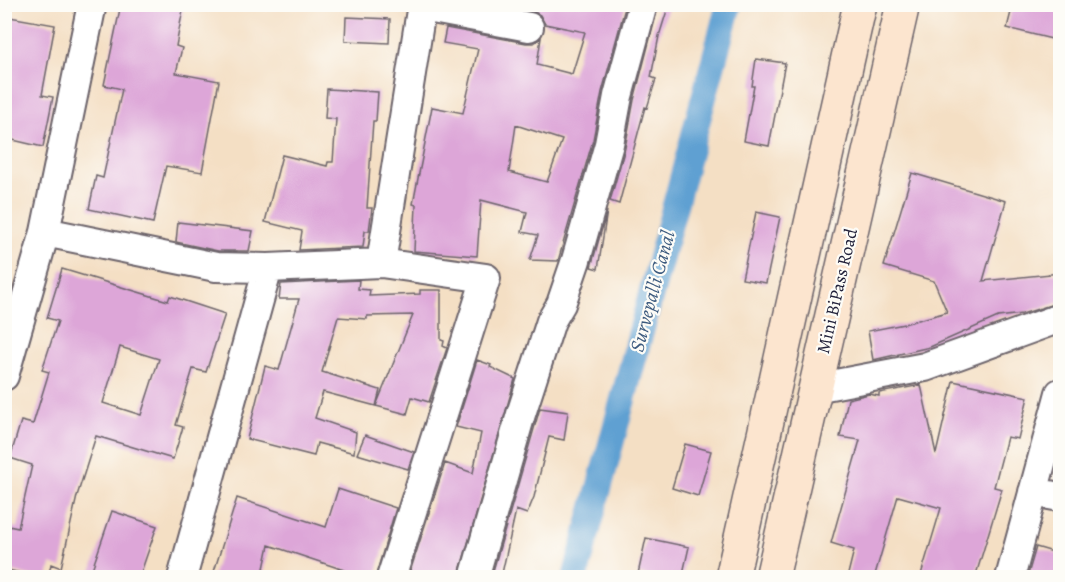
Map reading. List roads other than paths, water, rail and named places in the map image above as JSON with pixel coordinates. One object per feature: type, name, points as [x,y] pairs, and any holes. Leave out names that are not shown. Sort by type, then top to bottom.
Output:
[{"type":"main road","points":[[732,578],[860,4]]},
{"type":"main road","name":"Mini BiPass Road","points":[[772,578],[903,4]]},
{"type":"street","points":[[4,376],[45,232],[92,4]]},
{"type":"street","points":[[474,578],[551,321],[561,304],[576,260],[609,144],[618,96],[643,4]]},
{"type":"street","points":[[381,262],[422,6],[529,27]]},
{"type":"street","points":[[45,232],[216,267],[268,268],[381,262],[486,278],[391,578]]},
{"type":"street","points":[[182,578],[268,268]]},
{"type":"street","points":[[814,388],[925,367],[1060,318]]},
{"type":"street","points":[[1010,578],[1047,494],[1060,393]]},
{"type":"waterway","name":"Survepalli Canal","points":[[575,578],[729,4]]}]
